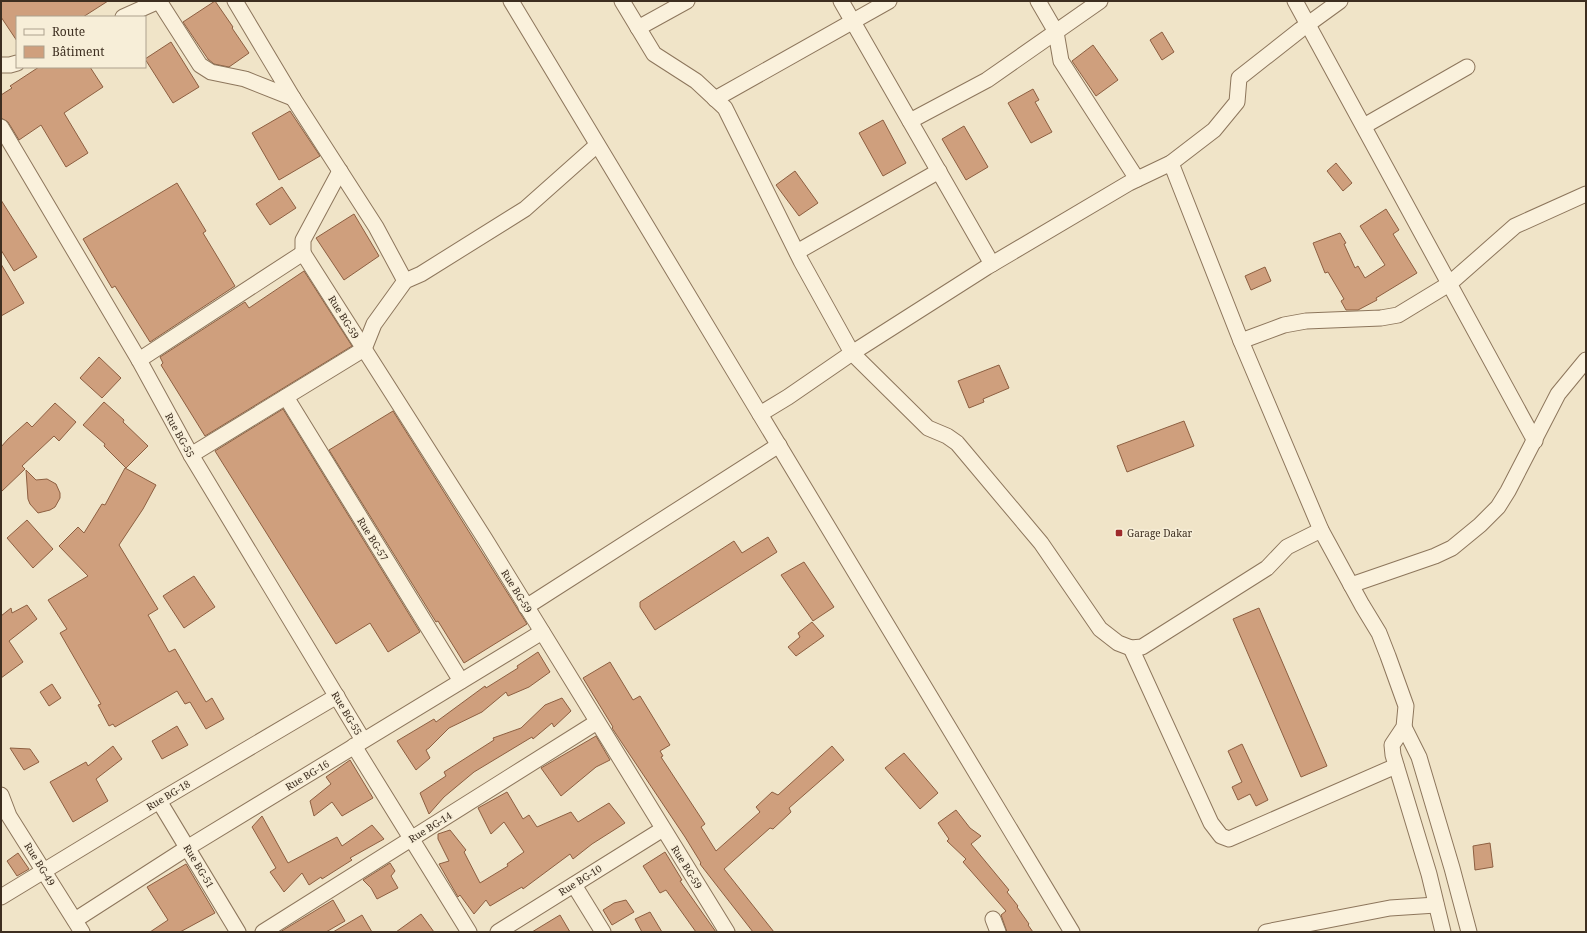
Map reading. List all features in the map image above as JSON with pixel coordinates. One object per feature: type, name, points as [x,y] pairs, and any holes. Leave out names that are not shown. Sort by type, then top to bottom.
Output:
[{"type":"street","points":[[125,16],[159,1],[200,65],[211,72],[245,79],[294,98]]},
{"type":"street","points":[[235,1],[294,98],[376,227],[405,281]]},
{"type":"street","points":[[511,1],[1072,932]]},
{"type":"street","points":[[622,1],[654,54],[696,81],[725,108],[798,252],[852,353],[928,428],[937,433],[948,436],[957,443],[1041,543],[1100,629],[1118,643],[1131,648],[1142,647],[1267,568],[1287,546],[1321,530]]},
{"type":"street","points":[[638,28],[687,1]]},
{"type":"street","points":[[842,1],[992,264]]},
{"type":"street","points":[[715,99],[889,1]]},
{"type":"street","points":[[1038,1],[1056,32],[1061,61],[1137,179]]},
{"type":"street","points":[[910,121],[987,80],[1100,1]]},
{"type":"street","points":[[1295,1],[1535,441]]},
{"type":"street","points":[[760,414],[788,397],[852,353],[992,264],[1137,179],[1171,163],[1214,130],[1237,102],[1239,78],[1340,1]]},
{"type":"street","points":[[1,78],[9,64]]},
{"type":"street","points":[[1364,126],[1467,67]]},
{"type":"street","name":"Rue BG-55","points":[[1,127],[139,360],[191,455],[337,696],[359,743],[411,839],[468,932]]},
{"type":"street","points":[[191,455],[364,349],[374,324],[405,281],[421,274],[525,209],[598,145]]},
{"type":"street","points":[[1171,163],[1241,341],[1321,530],[1379,633],[1406,706],[1404,727],[1392,745],[1396,766],[1429,874],[1443,932]]},
{"type":"street","points":[[798,252],[939,170]]},
{"type":"street","points":[[139,360],[303,253],[303,240],[340,171]]},
{"type":"street","points":[[1241,341],[1284,325],[1306,321],[1381,318],[1398,315],[1449,284],[1515,226],[1586,194]]},
{"type":"street","name":"Rue BG-59","points":[[303,253],[542,632],[727,932]]},
{"type":"street","points":[[1351,585],[1434,556],[1452,548],[1498,507],[1535,441],[1558,394],[1586,360]]},
{"type":"street","name":"Rue BG-57","points":[[286,397],[461,681]]},
{"type":"street","points":[[526,607],[779,445]]},
{"type":"street","name":"Rue BG-16","points":[[78,926],[187,848],[542,632]]},
{"type":"street","points":[[1131,648],[1211,823],[1221,836],[1229,839],[1396,766]]},
{"type":"street","name":"Rue BG-18","points":[[1,897],[159,801],[337,696]]},
{"type":"street","name":"Rue BG-14","points":[[262,932],[598,722]]},
{"type":"street","points":[[1404,727],[1419,757],[1452,868],[1469,932]]},
{"type":"street","name":"Rue BG-49","points":[[1,795],[5,818],[45,871],[78,926]]},
{"type":"street","name":"Rue BG-51","points":[[159,801],[238,932]]},
{"type":"street","name":"Rue BG-10","points":[[498,932],[663,829]]},
{"type":"street","points":[[574,885],[603,932]]},
{"type":"street","points":[[1266,932],[1390,908],[1436,905]]},
{"type":"building","points":[[1,1],[108,1],[85,16],[16,16],[16,40],[1,17]]},
{"type":"building","points":[[215,1],[249,53],[229,67],[214,64],[208,59],[183,22]]},
{"type":"building","points":[[1162,32],[1174,52],[1162,60],[1150,40]]},
{"type":"building","points":[[171,42],[199,87],[173,103],[146,58]]},
{"type":"building","points":[[1093,45],[1118,80],[1096,96],[1072,61]]},
{"type":"building","points":[[37,68],[91,68],[103,87],[64,113],[88,153],[66,167],[41,125],[19,140],[8,122],[1,118],[1,95],[12,88],[10,86]]},
{"type":"building","points":[[1033,89],[1039,100],[1035,102],[1052,132],[1031,143],[1008,103]]},
{"type":"building","points":[[290,111],[320,156],[279,180],[252,133]]},
{"type":"building","points":[[883,120],[906,163],[883,176],[859,133]]},
{"type":"building","points":[[964,126],[988,167],[966,180],[942,139]]},
{"type":"building","points":[[1336,163],[1352,183],[1343,191],[1327,171]]},
{"type":"building","points":[[795,171],[818,203],[799,216],[776,185]]},
{"type":"building","points":[[177,183],[206,231],[203,233],[235,286],[150,342],[115,286],[112,288],[83,239]]},
{"type":"building","points":[[282,187],[296,208],[270,225],[256,204]]},
{"type":"building","points":[[1,200],[37,257],[14,271],[1,250]]},
{"type":"building","points":[[1386,209],[1399,230],[1393,234],[1417,273],[1376,298],[1377,300],[1358,310],[1346,310],[1341,301],[1344,299],[1328,272],[1325,273],[1313,243],[1340,233],[1346,243],[1344,244],[1355,268],[1358,266],[1365,278],[1385,265],[1360,226]]},
{"type":"building","points":[[354,214],[379,256],[344,280],[316,238]]},
{"type":"building","points":[[1,264],[24,303],[1,316]]},
{"type":"building","points":[[1265,267],[1271,281],[1251,290],[1245,276]]},
{"type":"building","points":[[304,271],[352,346],[205,436],[161,365],[163,363],[160,357],[245,302],[249,308]]},
{"type":"building","points":[[99,357],[121,378],[102,398],[80,378]]},
{"type":"building","points":[[999,365],[1009,388],[983,399],[984,402],[969,408],[958,381]]},
{"type":"building","points":[[104,402],[124,420],[123,422],[148,446],[126,468],[104,446],[105,444],[83,425]]},
{"type":"building","points":[[55,403],[76,422],[59,441],[54,436],[22,466],[25,469],[1,492],[1,447],[27,422],[32,427]]},
{"type":"building","points":[[283,409],[420,632],[388,652],[370,623],[336,644],[215,451]]},
{"type":"building","points":[[393,411],[527,624],[464,663],[438,621],[436,622],[329,450]]},
{"type":"building","points":[[1184,421],[1194,446],[1127,472],[1117,446]]},
{"type":"building","points":[[125,468],[156,485],[143,509],[119,545],[158,609],[148,615],[169,652],[175,649],[206,702],[212,698],[224,719],[206,729],[190,702],[185,704],[177,691],[115,727],[113,724],[109,726],[98,705],[101,704],[60,633],[67,629],[48,600],[88,576],[59,546],[78,527],[84,533],[102,504],[105,505]]},
{"type":"building","points":[[26,470],[36,480],[47,479],[56,484],[60,493],[60,498],[55,507],[38,513],[30,504],[28,499]]},
{"type":"building","points":[[27,520],[53,549],[33,568],[7,538]]},
{"type":"building","points":[[768,537],[777,552],[655,630],[640,607],[640,602],[734,541],[742,553]]},
{"type":"building","points":[[804,562],[834,607],[813,621],[781,575]]},
{"type":"building","points":[[194,576],[215,607],[184,628],[163,596]]},
{"type":"building","points":[[27,605],[37,619],[9,641],[23,662],[1,678],[1,616],[11,608],[12,613]]},
{"type":"building","points":[[1259,608],[1327,766],[1301,777],[1233,619]]},
{"type":"building","points":[[812,622],[824,636],[796,656],[788,647],[800,637],[798,633]]},
{"type":"building","points":[[538,652],[550,672],[529,687],[508,696],[506,692],[482,712],[449,728],[426,750],[430,758],[416,770],[397,741],[434,719],[436,722],[485,686],[486,688],[518,668],[517,666]]},
{"type":"building","points":[[610,662],[633,700],[640,696],[670,745],[660,751],[663,756],[661,757],[705,824],[701,827],[716,851],[760,812],[756,807],[772,792],[778,795],[832,746],[844,760],[789,808],[791,812],[773,829],[770,828],[724,869],[774,932],[753,932],[700,864],[701,863],[685,837],[612,728],[613,727],[583,678]]},
{"type":"building","points":[[52,684],[61,698],[49,706],[40,692]]},
{"type":"building","points":[[562,698],[571,711],[554,727],[552,723],[533,739],[532,737],[474,772],[444,797],[429,814],[420,793],[446,776],[444,772],[494,740],[493,738],[521,728],[545,705]]},
{"type":"building","points":[[177,726],[188,745],[162,759],[152,741]]},
{"type":"building","points":[[596,736],[610,760],[596,767],[561,796],[541,768]]},
{"type":"building","points":[[1242,744],[1268,800],[1256,806],[1250,794],[1238,800],[1232,787],[1242,782],[1228,751]]},
{"type":"building","points":[[113,746],[122,759],[96,779],[108,801],[73,822],[50,782],[86,762],[88,766]]},
{"type":"building","points":[[10,748],[30,749],[39,762],[24,770]]},
{"type":"building","points":[[904,753],[938,793],[920,809],[885,768]]},
{"type":"building","points":[[350,760],[373,798],[342,816],[332,802],[314,816],[310,801],[331,784],[326,777]]},
{"type":"building","points":[[507,792],[523,819],[529,815],[537,827],[571,812],[578,822],[609,803],[625,823],[592,844],[573,859],[570,854],[523,889],[522,887],[490,906],[486,900],[474,914],[460,895],[458,897],[439,864],[449,861],[438,839],[438,834],[450,830],[466,850],[464,852],[480,883],[508,866],[507,864],[524,852],[504,822],[491,834],[478,808]]},
{"type":"building","points":[[956,810],[970,828],[981,836],[971,844],[1009,890],[1007,892],[1018,906],[1017,907],[1033,932],[1007,932],[1001,915],[1006,911],[963,862],[966,859],[947,841],[949,839],[938,823]]},
{"type":"building","points":[[262,816],[288,863],[337,837],[342,846],[372,825],[384,839],[350,858],[352,860],[322,879],[321,877],[309,885],[302,873],[284,892],[270,872],[276,868],[252,827]]},
{"type":"building","points":[[1490,843],[1493,867],[1475,870],[1473,846]]},
{"type":"building","points":[[665,852],[682,880],[680,881],[716,932],[696,932],[666,890],[660,893],[643,866]]},
{"type":"building","points":[[18,853],[29,869],[17,876],[7,861]]},
{"type":"building","points":[[390,863],[395,871],[391,876],[398,888],[377,899],[371,888],[363,880]]},
{"type":"building","points":[[186,864],[215,913],[180,932],[150,932],[168,920],[147,887]]},
{"type":"building","points":[[333,900],[345,921],[326,932],[280,932]]},
{"type":"building","points":[[626,900],[634,912],[612,925],[603,910],[614,903]]},
{"type":"building","points":[[650,912],[662,932],[642,932],[635,919]]},
{"type":"building","points":[[421,914],[434,932],[396,932]]},
{"type":"building","points":[[362,915],[372,932],[333,932]]},
{"type":"building","points":[[560,915],[570,932],[532,932]]},
{"type":"place","name":"Garage Dakar","points":[[1119,533]]}]
